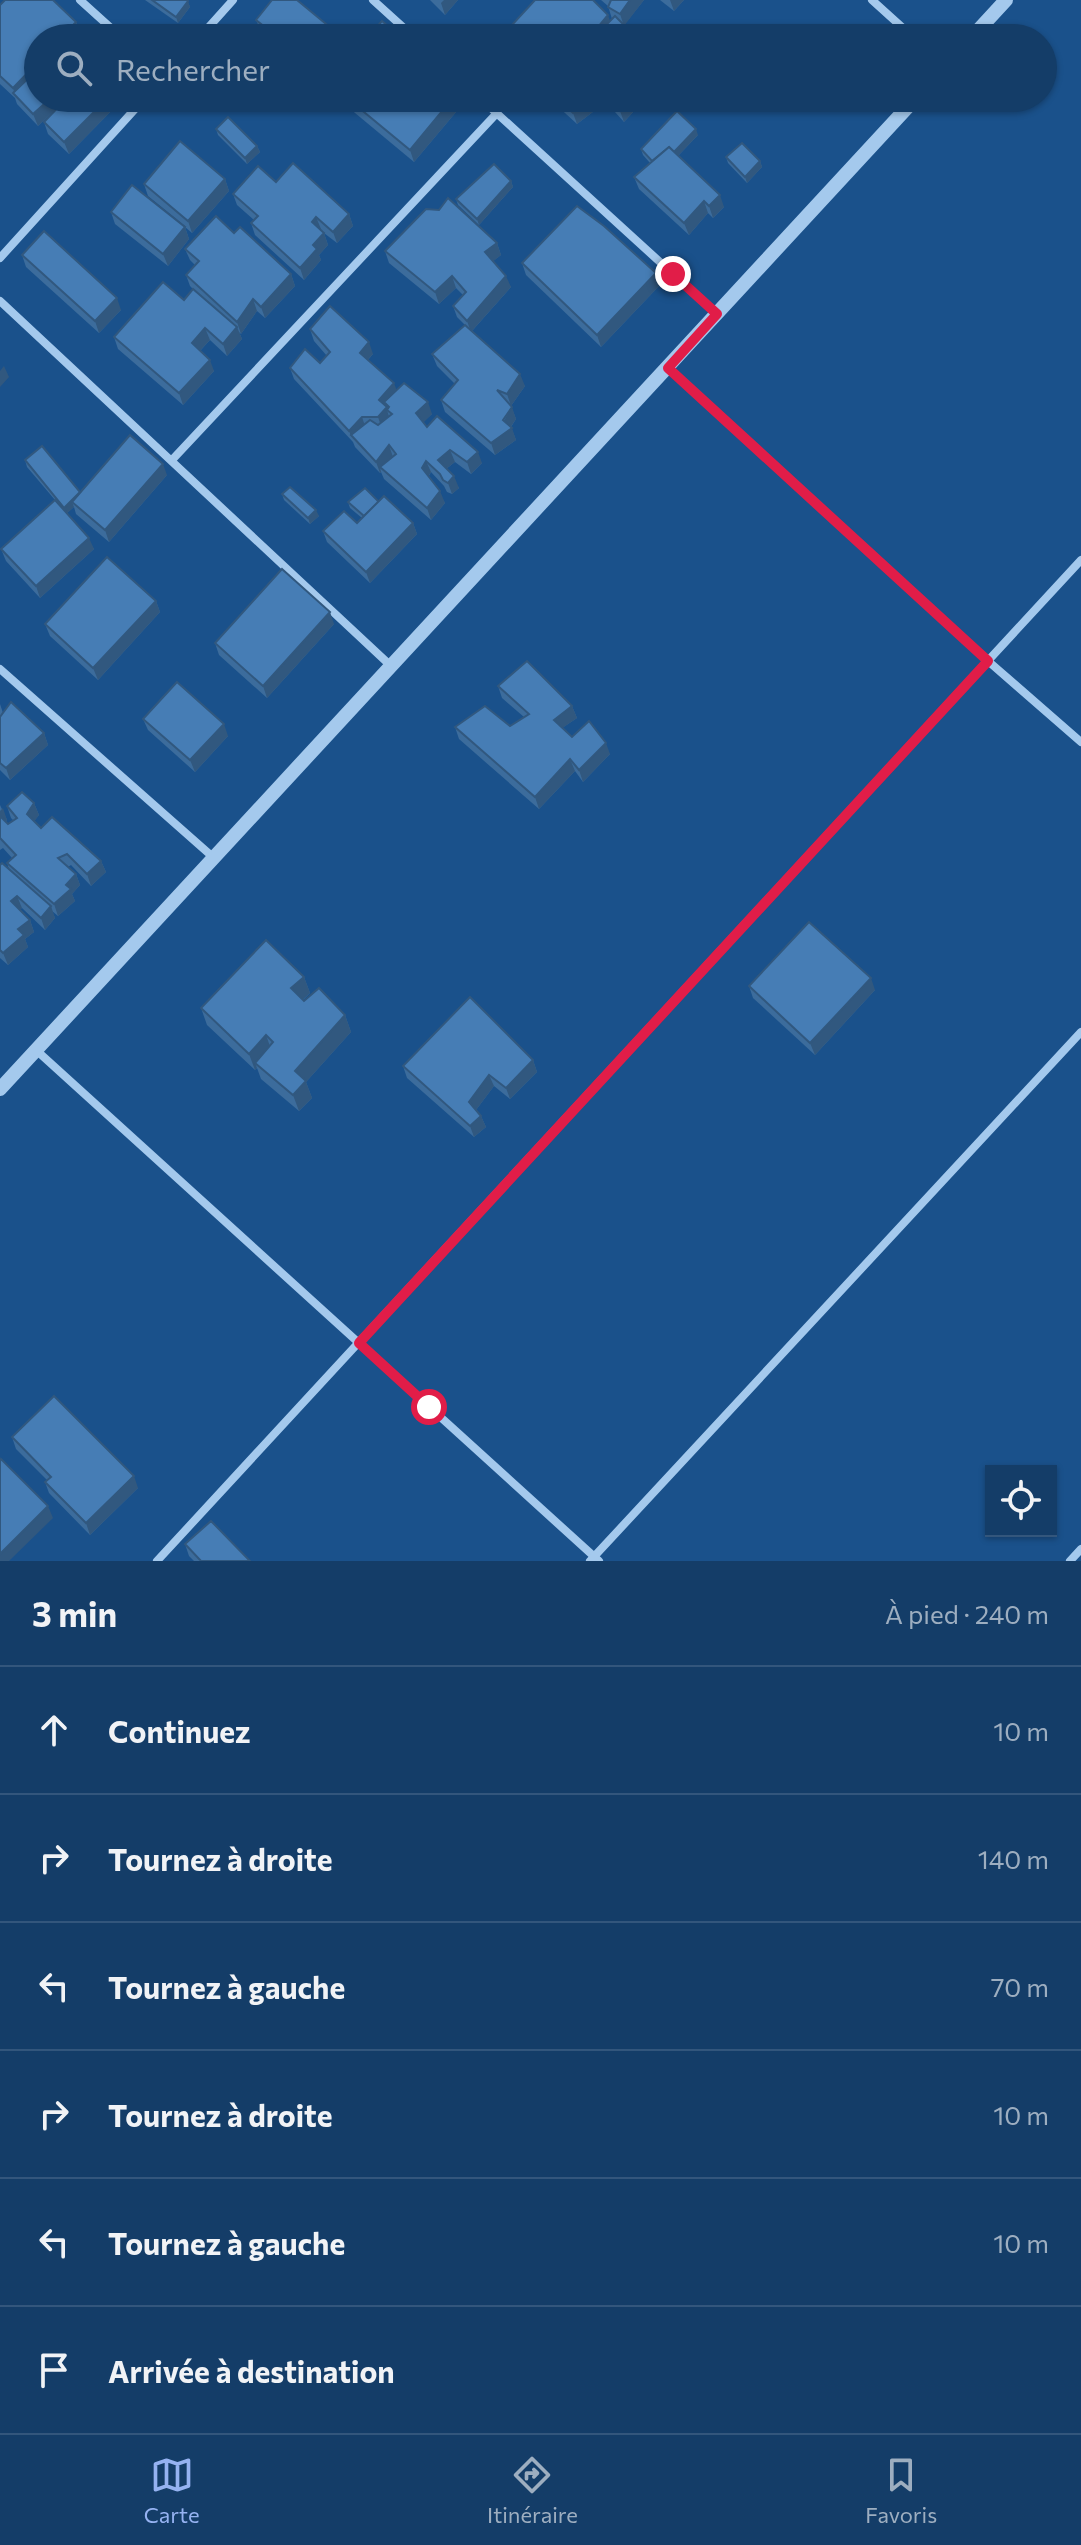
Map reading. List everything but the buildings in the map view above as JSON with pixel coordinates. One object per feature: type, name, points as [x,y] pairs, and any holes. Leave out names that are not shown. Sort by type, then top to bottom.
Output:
[{"type":"street","points":[[80,0],[107,24]]},
{"type":"street","points":[[212,24],[233,0]]},
{"type":"street","points":[[373,0],[400,24]]},
{"type":"street","points":[[872,0],[899,24]]},
{"type":"street","points":[[984,24],[1006,0]]},
{"type":"street","points":[[0,258],[132,112]]},
{"type":"street","points":[[0,1089],[903,112]]},
{"type":"street","points":[[172,460],[497,113],[717,314]]},
{"type":"street","points":[[0,301],[391,666]]},
{"type":"street","points":[[668,368],[1081,742]]},
{"type":"street","points":[[157,1561],[1081,560]]},
{"type":"street","points":[[0,669],[214,858]]},
{"type":"street","points":[[36,1050],[595,1560],[1081,1032]]},
{"type":"street","points":[[1074,1560],[1081,1549]]},
{"type":"route","points":[[429,1407],[359,1343],[988,661],[668,368],[717,314],[673,274]]}]
